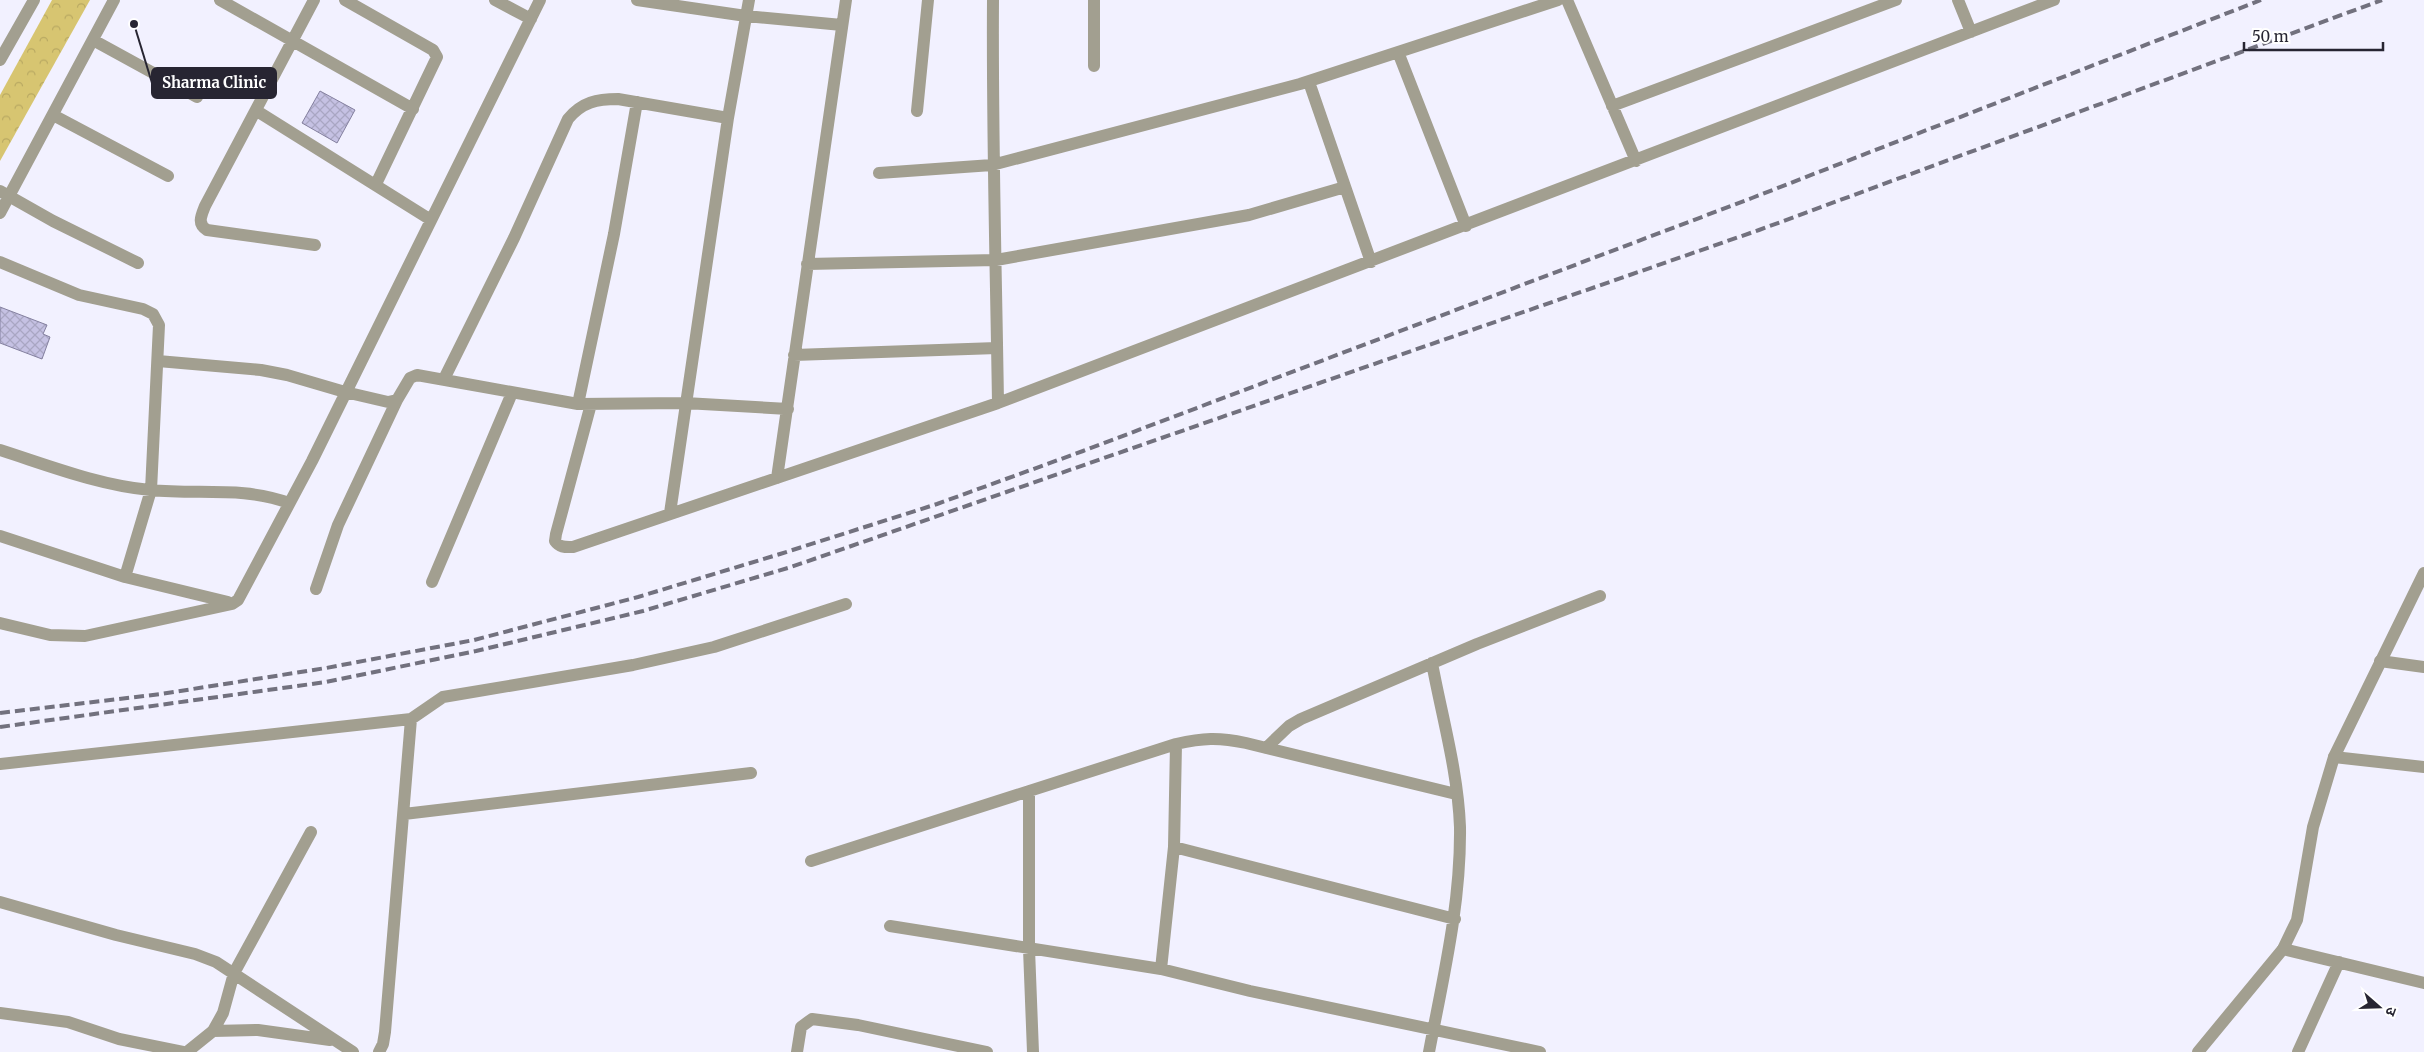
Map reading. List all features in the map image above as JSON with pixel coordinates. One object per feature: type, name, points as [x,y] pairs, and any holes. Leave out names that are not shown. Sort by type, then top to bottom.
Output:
[{"type":"street","points":[[0,60],[34,0]]},
{"type":"street","points":[[0,213],[4,194],[53,115],[114,0]]},
{"type":"street","points":[[220,0],[413,109]]},
{"type":"street","points":[[314,0],[257,111],[205,206],[200,221],[202,227],[208,230],[315,245]]},
{"type":"street","points":[[345,0],[436,54],[437,61],[376,184]]},
{"type":"street","points":[[495,0],[531,19]]},
{"type":"street","points":[[0,623],[50,635],[85,636],[232,604],[244,593],[540,0]]},
{"type":"street","points":[[637,0],[746,16],[842,25]]},
{"type":"street","points":[[670,513],[728,118],[748,0]]},
{"type":"street","points":[[777,478],[846,0]]},
{"type":"street","points":[[917,111],[928,0]]},
{"type":"street","points":[[993,0],[992,165],[996,260],[998,403]]},
{"type":"street","points":[[1094,0],[1094,66]]},
{"type":"street","points":[[880,173],[992,165],[1309,82],[1558,0]]},
{"type":"street","points":[[1567,0],[1636,161]]},
{"type":"street","points":[[1612,106],[1896,0]]},
{"type":"street","points":[[1958,0],[1971,32]]},
{"type":"street","points":[[636,102],[585,404],[556,534],[555,541],[558,545],[573,547],[998,403],[2054,0]]},
{"type":"street","points":[[93,40],[197,96]]},
{"type":"street","points":[[1398,52],[1466,226]]},
{"type":"street","points":[[1309,82],[1371,262]]},
{"type":"street","points":[[444,379],[514,238],[568,119],[578,108],[602,99],[636,102],[728,118]]},
{"type":"street","points":[[257,111],[431,220]]},
{"type":"street","points":[[53,115],[168,176]]},
{"type":"street","points":[[807,264],[996,260],[1250,215],[1345,187]]},
{"type":"street","points":[[4,194],[53,221],[138,263]]},
{"type":"street","points":[[0,262],[79,295],[143,309],[153,314],[159,325],[151,490],[124,577]]},
{"type":"street","points":[[794,355],[997,348]]},
{"type":"street","points":[[158,361],[261,370],[288,375],[344,392],[388,402],[396,400]]},
{"type":"street","points":[[316,589],[338,524],[396,400],[410,378],[414,376],[444,379],[512,393],[585,404],[685,403],[788,408]]},
{"type":"street","points":[[432,582],[512,393]]},
{"type":"street","points":[[0,450],[102,483],[151,490],[250,493],[266,495],[289,504]]},
{"type":"street","points":[[0,536],[124,577],[232,604]]},
{"type":"street","points":[[2198,1052],[2283,949],[2297,920],[2313,827],[2334,757],[2424,573]]},
{"type":"street","points":[[1266,748],[1289,726],[1301,719],[1432,663],[1600,596]]},
{"type":"street","points":[[0,764],[411,719],[443,697],[633,665],[714,647],[751,637],[846,604]]},
{"type":"street","points":[[2380,661],[2424,667]]},
{"type":"street","points":[[1429,1052],[1455,919],[1460,846],[1456,794],[1432,663]]},
{"type":"street","points":[[379,1052],[383,1044],[385,1032],[411,719]]},
{"type":"street","points":[[811,861],[1176,744],[1212,737],[1266,748],[1456,794]]},
{"type":"street","points":[[1161,969],[1174,847],[1176,744]]},
{"type":"street","points":[[2334,757],[2424,767]]},
{"type":"street","points":[[404,814],[751,773]]},
{"type":"street","points":[[1029,791],[1029,948],[1033,1052]]},
{"type":"street","points":[[186,1052],[213,1031],[223,1013],[234,973],[311,832]]},
{"type":"street","points":[[1174,847],[1455,919]]},
{"type":"street","points":[[0,902],[116,935],[195,954],[216,962],[353,1052]]},
{"type":"street","points":[[890,926],[1161,969],[1250,992],[1540,1052]]},
{"type":"street","points":[[2283,949],[2424,983]]},
{"type":"street","points":[[2298,1052],[2339,962]]},
{"type":"street","points":[[0,1014],[68,1022],[119,1039],[182,1052]]},
{"type":"street","points":[[797,1052],[801,1027],[812,1019],[858,1026],[987,1052]]},
{"type":"street","points":[[213,1031],[258,1030],[335,1040]]},
{"type":"green space","points":[[52,0],[90,0],[0,161],[0,95]]},
{"type":"building","points":[[320,91],[355,110],[337,143],[302,123]]},
{"type":"building","points":[[0,307],[47,325],[43,334],[50,337],[42,359],[0,343]]},
{"type":"railway","points":[[0,713],[161,694],[326,668],[474,640],[638,597],[780,554],[937,504],[1083,451],[1752,198],[2261,0]]},
{"type":"railway","points":[[0,727],[326,682],[476,651],[643,611],[791,567],[1759,230],[2382,0]]},
{"type":"place","name":"Sharma Clinic","points":[[134,24]]}]
